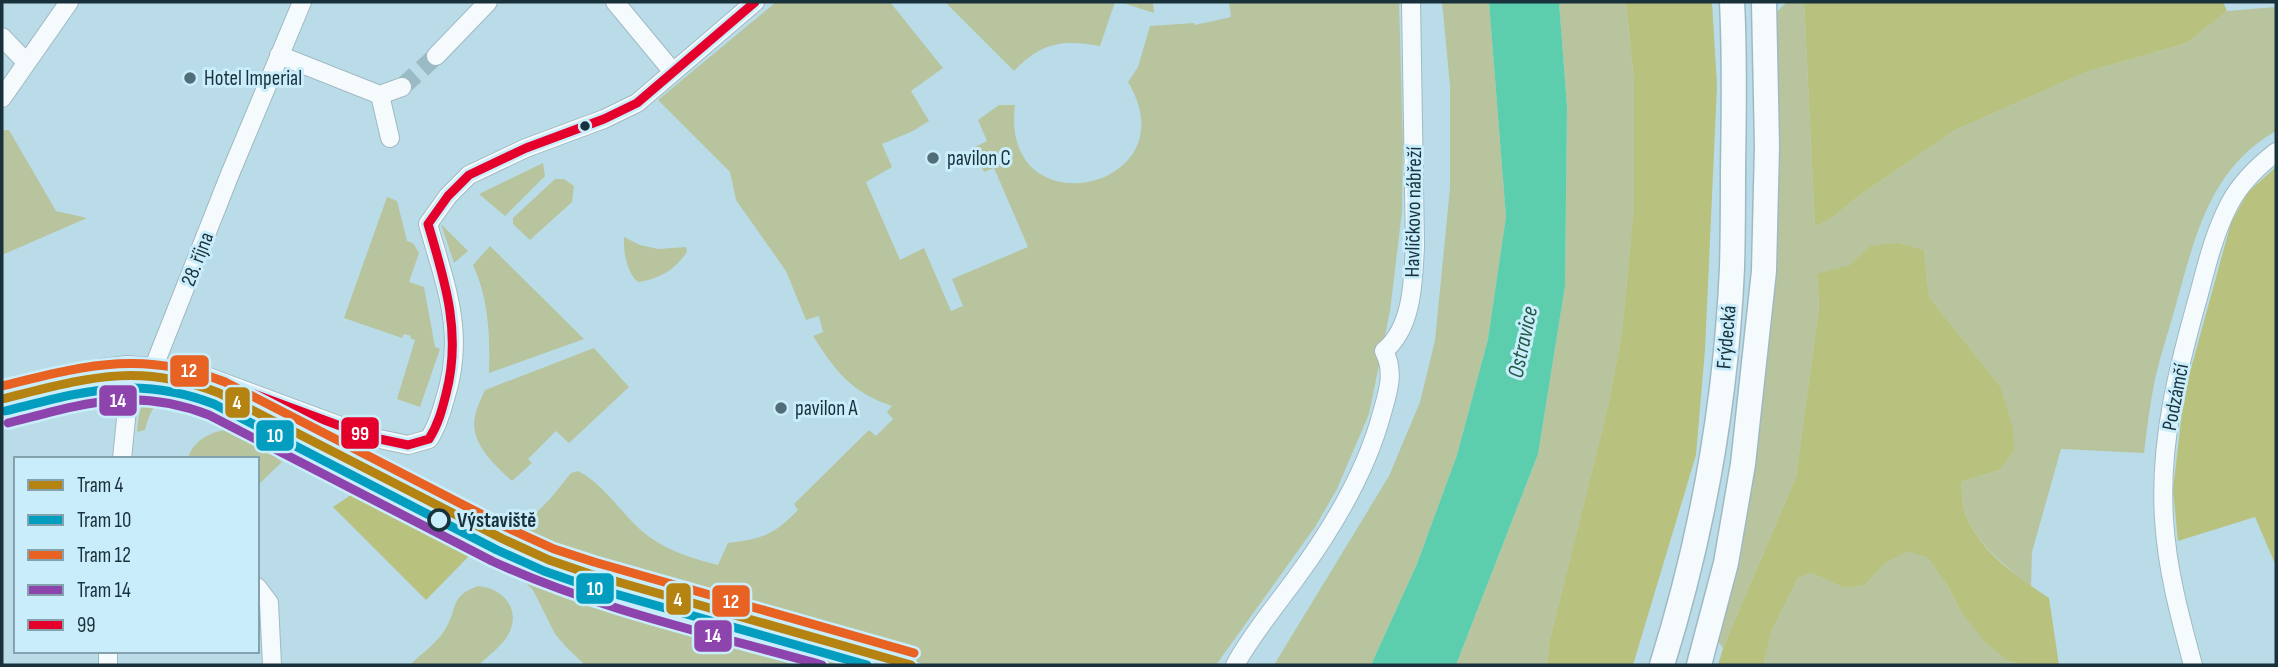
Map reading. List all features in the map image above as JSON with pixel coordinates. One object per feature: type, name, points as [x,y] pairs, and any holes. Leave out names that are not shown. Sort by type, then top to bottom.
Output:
[{"type":"main road","name":"Frýdecká","points":[[1662,665],[1699,527],[1711,461],[1726,343],[1732,268],[1732,2]]},
{"type":"main road","name":"Frýdecká","points":[[1699,665],[1726,563],[1743,464],[1764,271],[1767,146],[1764,2]]},
{"type":"street","points":[[2,98],[69,2]]},
{"type":"street","points":[[436,56],[488,2]]},
{"type":"street","points":[[615,2],[673,72]]},
{"type":"street","points":[[2,405],[155,367],[203,375],[370,437],[408,445],[429,439],[436,427],[451,381],[455,341],[447,283],[428,224],[448,196],[469,175],[526,148],[604,119],[637,103],[755,2]]},
{"type":"street","name":"Havlíčkovo nábřeží","points":[[1235,665],[1245,647],[1298,575],[1351,492],[1366,460],[1389,389],[1390,372],[1384,351],[1394,343],[1405,322],[1415,246],[1411,2]]},
{"type":"street","name":"28. října","points":[[155,367],[298,3]]},
{"type":"street","points":[[2,37],[26,62]]},
{"type":"street","points":[[279,55],[380,95],[402,87]]},
{"type":"street","points":[[380,95],[390,138]]},
{"type":"street","name":"Podzámčí","points":[[2193,665],[2171,579],[2165,541],[2163,476],[2170,409],[2199,292],[2225,213],[2244,181],[2276,152]]},
{"type":"street","points":[[2,392],[90,370],[131,371]]},
{"type":"street","points":[[122,457],[131,371]]},
{"type":"street","points":[[91,383],[117,392],[124,399],[127,410]]},
{"type":"street","points":[[259,590],[269,603],[272,665]]},
{"type":"shaded area","points":[[776,2],[890,2],[943,68],[911,91],[929,121],[882,144],[892,167],[866,182],[900,260],[924,248],[951,311],[963,306],[952,279],[1028,247],[994,168],[984,172],[973,148],[987,141],[978,120],[999,105],[1015,105],[1018,145],[1035,170],[1061,182],[1090,182],[1117,170],[1136,149],[1141,119],[1128,82],[1138,67],[1150,26],[1195,25],[1231,17],[1229,2],[1399,2],[1402,212],[1390,311],[1369,414],[1337,489],[1315,527],[1216,665],[926,665],[586,559],[515,534],[550,499],[571,473],[578,471],[596,483],[650,538],[678,552],[718,565],[728,543],[759,537],[782,525],[798,510],[794,504],[869,430],[876,436],[893,419],[887,412],[892,406],[855,387],[829,360],[813,336],[823,332],[819,316],[806,320],[786,271],[736,200],[730,172],[658,100]]},
{"type":"shaded area","points":[[945,2],[1115,2],[1100,46],[1074,43],[1052,45],[1033,54],[1014,71]]},
{"type":"shaded area","points":[[1120,2],[1153,2],[1154,13]]},
{"type":"shaded area","points":[[1442,2],[1489,2],[1506,217],[1488,339],[1457,455],[1417,564],[1371,665],[1274,665],[1389,476],[1420,402],[1435,340],[1450,188],[1450,86]]},
{"type":"shaded area","points":[[1559,2],[1626,2],[1634,82],[1634,206],[1622,333],[1609,402],[1549,643],[1547,665],[1456,665],[1538,454],[1565,286],[1567,107]]},
{"type":"shaded area","points":[[1626,2],[1712,2],[1717,86],[1705,350],[1696,455],[1633,665],[1547,665],[1549,643],[1609,402],[1622,333],[1634,205],[1634,82]]},
{"type":"shaded area","points":[[1787,2],[1804,2],[1815,225],[1833,217],[1860,195],[1955,130],[2086,72],[2187,43],[2227,11],[2276,7],[2276,131],[2254,146],[2236,164],[2209,204],[2191,251],[2157,369],[2144,453],[2061,449],[2032,552],[2031,587],[1983,543],[1964,509],[1961,482],[1999,470],[2000,386],[1929,297],[1924,250],[1870,246],[1849,265],[1817,275],[1819,307],[1796,477],[1723,648],[1710,630],[1743,464],[1766,22]]},
{"type":"shaded area","points":[[1804,2],[2223,2],[2227,11],[2187,43],[2086,72],[1955,130],[1860,195],[1833,217],[1815,226]]},
{"type":"shaded area","points":[[2,130],[9,130],[56,211],[87,218],[2,255]]},
{"type":"shaded area","points":[[543,163],[545,176],[505,216],[479,194]]},
{"type":"shaded area","points":[[2276,167],[2276,566],[2255,517],[2178,541],[2173,490],[2184,394],[2231,223],[2248,192]]},
{"type":"shaded area","points":[[555,179],[564,179],[574,186],[572,202],[530,240],[513,224],[513,218]]},
{"type":"shaded area","points":[[387,197],[397,201],[407,241],[413,243],[419,253],[409,282],[424,287],[435,347],[440,349],[420,407],[397,399],[415,340],[410,338],[411,336],[404,334],[402,338],[344,318]]},
{"type":"shaded area","points":[[441,224],[468,251],[454,263]]},
{"type":"shaded area","points":[[624,237],[640,245],[658,249],[686,247],[687,252],[666,273],[638,282],[626,261]]},
{"type":"shaded area","points":[[1897,243],[1924,250],[1929,297],[2000,386],[2013,429],[2014,450],[1999,470],[1961,482],[1963,506],[1969,523],[1987,549],[2011,571],[2049,598],[2059,665],[2023,665],[2009,661],[1985,642],[1960,610],[1949,588],[1928,558],[1908,551],[1885,563],[1865,585],[1844,588],[1812,573],[1798,578],[1772,630],[1763,665],[1718,665],[1796,477],[1819,307],[1817,274],[1849,265],[1870,246]]},
{"type":"shaded area","points":[[490,246],[584,339],[489,373],[487,318],[473,265]]},
{"type":"shaded area","points":[[594,348],[629,387],[569,443],[556,431],[528,459],[532,463],[512,481],[485,453],[476,435],[475,416],[485,390]]},
{"type":"shaded area","points":[[157,392],[177,395],[159,402],[149,417],[145,430],[137,432],[143,404]]},
{"type":"shaded area","points":[[224,430],[247,436],[282,462],[259,484],[259,457],[189,457],[193,448],[212,433]]},
{"type":"shaded area","points":[[354,493],[458,547],[469,556],[426,600],[333,507]]},
{"type":"shaded area","points":[[1908,550],[1928,558],[1949,588],[1960,610],[2009,661],[2023,665],[1763,665],[1772,630],[1798,578],[1812,573],[1844,588],[1865,585],[1885,563]]},
{"type":"shaded area","points":[[504,554],[604,593],[860,665],[585,665],[555,634],[533,590],[504,562]]},
{"type":"shaded area","points":[[478,586],[496,591],[503,596],[512,610],[511,627],[504,641],[479,665],[410,665],[443,633],[459,598]]},
{"type":"water","name":"Ostravice","points":[[1489,2],[1559,2],[1567,107],[1565,286],[1538,454],[1456,665],[1371,665],[1417,564],[1457,455],[1488,339],[1506,217]]},
{"type":"tunnel","points":[[402,87],[436,56]]},
{"type":"tram line","name":"12","points":[[2,386],[60,372],[113,364],[140,363],[195,372],[225,382],[554,549],[914,653]]},
{"type":"tram line","name":"4","points":[[2,399],[59,385],[110,377],[162,378],[189,383],[219,393],[549,560],[911,665]]},
{"type":"tram line","name":"10","points":[[5,411],[109,389],[134,388],[186,395],[214,404],[497,550],[544,571],[587,586],[867,665]]},
{"type":"tram line","name":"14","points":[[8,423],[108,401],[156,401],[182,406],[209,415],[492,561],[531,578],[613,607],[822,665]]},
{"type":"transit line","name":"99","points":[[2,392],[102,368],[127,365],[167,368],[203,375],[370,437],[408,445],[429,439],[437,423],[451,372],[452,329],[445,287],[428,224],[448,196],[469,175],[526,148],[604,119],[637,103],[755,2]]},
{"type":"place","name":"Hotel Imperial","points":[[190,78]]},
{"type":"place","name":"pavilon C","points":[[933,158]]},
{"type":"place","name":"pavilon A","points":[[781,408]]},
{"type":"place","name":"Výstaviště","points":[[439,520]]}]
